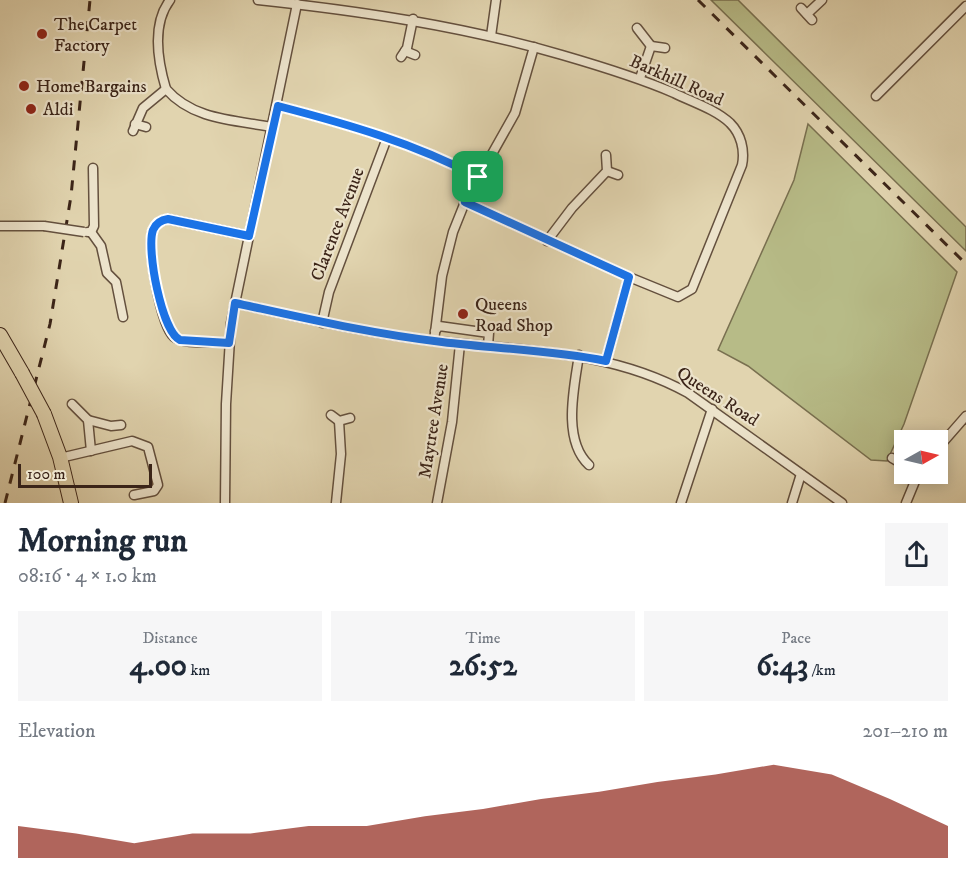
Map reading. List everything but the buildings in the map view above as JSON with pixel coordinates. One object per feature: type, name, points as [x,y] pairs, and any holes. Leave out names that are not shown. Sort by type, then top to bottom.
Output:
[{"type":"highway","points":[[2,343],[22,373],[44,414],[60,458],[71,503]]},
{"type":"street","points":[[170,0],[162,10],[160,20],[159,63],[166,89],[176,101],[197,114],[272,127]]},
{"type":"street","name":"Barkhill Road","points":[[258,0],[297,4],[313,3],[413,19],[534,47],[640,78],[705,108],[730,124],[741,140],[744,155],[692,289],[678,297],[547,241],[465,202]]},
{"type":"street","points":[[491,36],[496,0]]},
{"type":"street","points":[[807,14],[822,0]]},
{"type":"street","points":[[225,503],[229,343],[235,303],[278,106],[297,4]]},
{"type":"street","points":[[876,96],[966,6]]},
{"type":"street","points":[[413,19],[403,54],[415,55]]},
{"type":"street","points":[[637,28],[651,46],[665,48]]},
{"type":"street","points":[[640,78],[651,46]]},
{"type":"street","points":[[436,329],[444,266],[465,202],[515,113],[534,47]]},
{"type":"street","points":[[146,127],[134,128],[147,103],[166,89]]},
{"type":"street","points":[[278,106],[351,124],[444,159],[478,177]]},
{"type":"street","name":"Clarence Avenue","points":[[322,323],[329,292],[387,138]]},
{"type":"street","points":[[547,241],[572,208],[607,171],[606,155]]},
{"type":"street","points":[[88,232],[94,226],[93,168]]},
{"type":"street","points":[[607,171],[618,175]]},
{"type":"street","points":[[229,343],[180,340],[172,335],[163,312],[155,273],[152,233],[159,222],[168,219],[249,236]]},
{"type":"street","points":[[0,226],[44,225],[88,232],[101,246],[107,273],[116,282],[123,317]]},
{"type":"street","points":[[606,361],[629,277]]},
{"type":"street","name":"Queens Road","points":[[235,303],[322,323],[489,333],[488,346]]},
{"type":"street","name":"Queens Road","points":[[436,329],[460,344],[579,356],[606,361],[663,379],[712,409],[842,503]]},
{"type":"street","name":"Maytree Avenue","points":[[437,503],[453,414],[460,344]]},
{"type":"street","points":[[579,356],[573,417],[580,452],[590,465]]},
{"type":"street","points":[[72,404],[88,420],[104,425],[121,425]]},
{"type":"street","points":[[681,503],[712,409]]},
{"type":"street","points":[[331,415],[339,421],[341,454],[336,503]]},
{"type":"street","points":[[948,437],[966,416]]},
{"type":"street","points":[[339,421],[350,418]]},
{"type":"street","points":[[88,420],[91,451]]},
{"type":"street","points":[[60,458],[132,441],[148,447],[157,489],[134,495]]},
{"type":"street","points":[[792,503],[801,474]]},
{"type":"street","points":[[906,503],[914,484]]},
{"type":"green space","points":[[711,0],[738,0],[966,227],[966,251]]},
{"type":"green space","points":[[808,124],[957,272],[904,424],[901,430],[894,430],[894,446],[887,461],[871,460],[748,366],[718,350],[794,180]]},
{"type":"railway","points":[[5,503],[50,324],[71,196],[90,0]]},
{"type":"railway","points":[[698,0],[966,264]]},
{"type":"place","name":"The Carpet Factory","points":[[42,34]]},
{"type":"place","name":"Home Bargains","points":[[24,86]]},
{"type":"place","name":"Aldi","points":[[31,109]]},
{"type":"place","name":"Queens Road Shop","points":[[463,314]]},
{"type":"route","points":[[278,106],[351,124],[444,159],[478,177],[465,202],[629,277],[606,361],[552,351],[434,341],[322,323],[235,303],[229,343],[180,340],[174,337],[166,324],[155,273],[153,230],[159,222],[168,219],[249,236],[278,106]]}]
